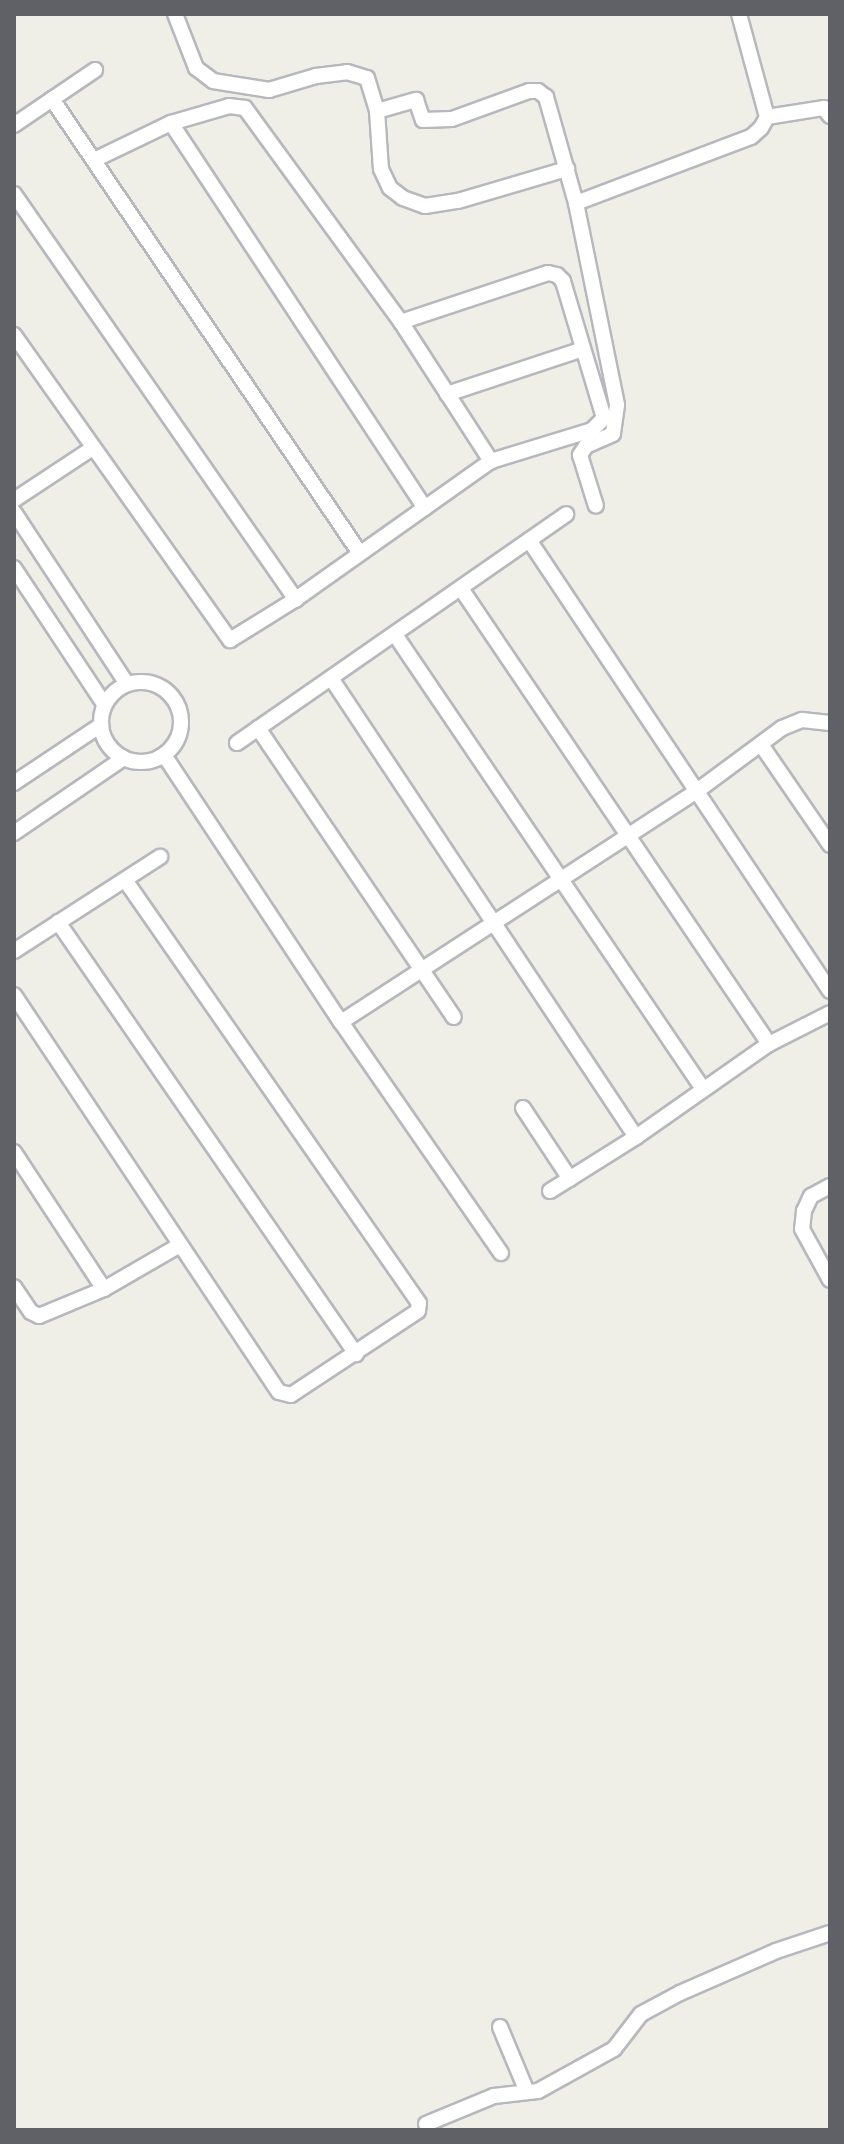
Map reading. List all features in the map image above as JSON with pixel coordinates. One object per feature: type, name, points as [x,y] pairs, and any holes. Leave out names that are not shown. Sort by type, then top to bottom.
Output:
[{"type":"street","points":[[175,14],[196,68],[213,81],[269,90],[316,76],[361,73],[367,78],[377,111],[385,179],[403,198],[425,206],[458,201],[567,169]]},
{"type":"street","points":[[739,14],[767,117]]},
{"type":"street","points":[[14,125],[95,70]]},
{"type":"street","points":[[377,111],[416,100],[423,120],[452,119],[529,91],[538,91],[546,97],[576,203],[617,405],[613,434],[586,446],[580,455],[596,506]]},
{"type":"street","points":[[52,99],[359,552]]},
{"type":"street","points":[[94,160],[171,123],[229,106],[245,108],[401,322],[491,461]]},
{"type":"street","points":[[576,203],[751,137],[767,117],[824,108],[830,116]]},
{"type":"street","points":[[171,123],[425,508]]},
{"type":"street","points":[[14,194],[296,599]]},
{"type":"street","points":[[14,335],[226,638],[235,639],[491,461],[599,425],[604,418],[563,281],[548,273],[401,322]]},
{"type":"street","points":[[447,394],[583,349]]},
{"type":"street","points":[[14,500],[91,449]]},
{"type":"street","points":[[14,512],[127,684]]},
{"type":"street","points":[[237,743],[396,636],[566,514]]},
{"type":"street","points":[[529,540],[830,991]]},
{"type":"street","points":[[14,568],[104,704]]},
{"type":"street","points":[[462,590],[769,1044]]},
{"type":"street","points":[[396,636],[703,1089]]},
{"type":"street","points":[[331,678],[636,1137]]},
{"type":"street","points":[[148,682],[158,685],[167,691],[179,708],[181,730],[172,748],[164,755],[144,762],[124,758],[108,745],[101,725],[104,704],[110,695],[127,684],[148,682]]},
{"type":"street","points":[[341,1022],[493,926],[560,877],[697,791],[794,722],[830,723]]},
{"type":"street","points":[[14,783],[101,725]]},
{"type":"street","points":[[258,728],[454,1017]]},
{"type":"street","points":[[762,746],[830,845]]},
{"type":"street","points":[[164,755],[341,1022],[501,1253]]},
{"type":"street","points":[[14,833],[124,758]]},
{"type":"street","points":[[14,951],[160,857]]},
{"type":"street","points":[[14,995],[279,1392],[291,1395],[412,1316],[419,1303],[125,880]]},
{"type":"street","points":[[58,922],[356,1354]]},
{"type":"street","points":[[550,1191],[636,1137],[769,1044],[830,1013]]},
{"type":"street","points":[[523,1108],[570,1179]]},
{"type":"street","points":[[14,1152],[104,1289]]},
{"type":"street","points":[[830,1186],[811,1196],[804,1211],[802,1229],[830,1280]]},
{"type":"street","points":[[14,1287],[31,1312],[39,1316],[104,1289],[180,1245]]},
{"type":"street","points":[[426,2124],[494,2096],[527,2092],[549,2085],[614,2049],[641,2014],[680,1993],[776,1951],[830,1933]]},
{"type":"street","points":[[500,2027],[527,2092]]}]
